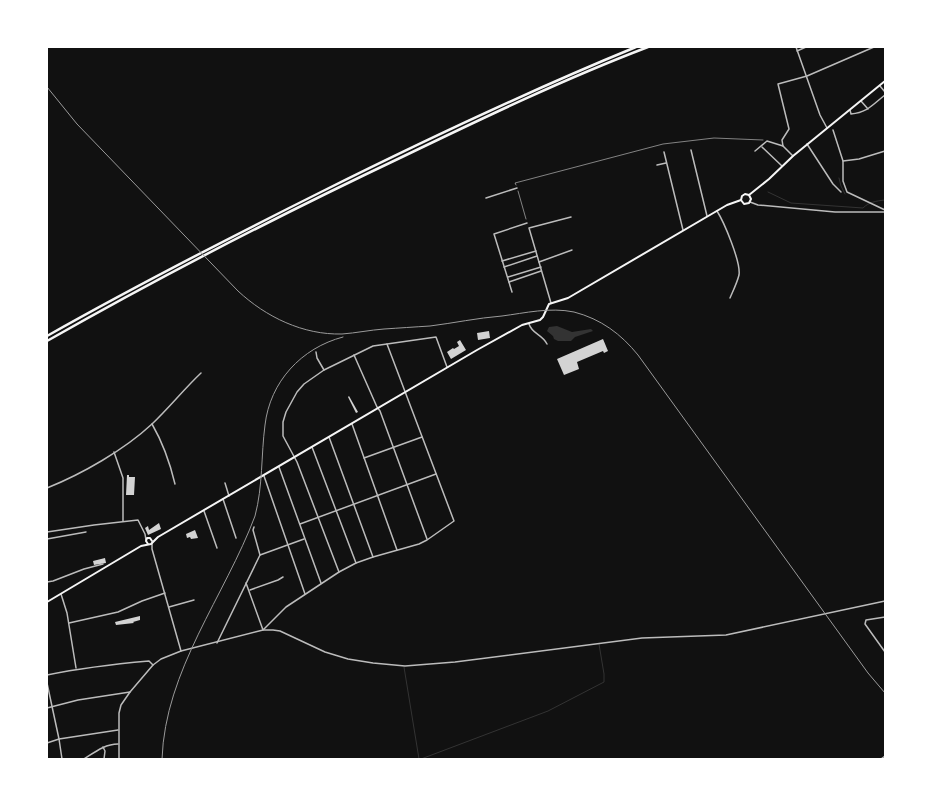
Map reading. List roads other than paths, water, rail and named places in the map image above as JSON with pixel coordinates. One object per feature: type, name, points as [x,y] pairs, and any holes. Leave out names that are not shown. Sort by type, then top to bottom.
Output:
[{"type":"highway","points":[[47,336],[199,254],[365,170],[530,92],[636,47]]},
{"type":"highway","points":[[47,341],[208,254],[366,174],[551,88],[648,47]]},
{"type":"main road","points":[[47,602],[141,546],[152,542],[158,537],[517,327],[544,318],[547,309],[552,303],[568,298],[707,216],[741,200],[743,195],[749,195],[807,144],[885,81]]},
{"type":"main road","points":[[741,200],[746,204],[750,202],[751,199],[749,195]]},
{"type":"main road","points":[[141,546],[146,540],[158,537]]},
{"type":"main road","points":[[150,538],[152,542]]},
{"type":"main road","points":[[146,540],[148,544]]},
{"type":"street","points":[[796,47],[820,115],[827,128]]},
{"type":"street","points":[[797,51],[806,47]]},
{"type":"street","points":[[783,146],[782,140],[789,129],[778,84],[807,76],[874,47]]},
{"type":"street","points":[[880,86],[885,92]]},
{"type":"street","points":[[850,110],[851,114],[862,112],[872,107],[885,95]]},
{"type":"street","points":[[861,101],[868,109]]},
{"type":"street","points":[[833,130],[843,161],[843,181],[845,189],[847,192],[885,211]]},
{"type":"street","points":[[755,150],[767,141],[783,146],[793,156]]},
{"type":"street","points":[[807,144],[833,184],[841,192]]},
{"type":"street","points":[[761,146],[782,166]]},
{"type":"street","points":[[691,150],[707,216]]},
{"type":"street","points":[[843,161],[859,159],[885,151]]},
{"type":"street","points":[[664,152],[683,230]]},
{"type":"street","points":[[657,165],[666,163]]},
{"type":"street","points":[[486,198],[517,188]]},
{"type":"street","points":[[750,202],[758,205],[835,212],[885,211]]},
{"type":"street","points":[[717,211],[739,264],[739,274],[730,298]]},
{"type":"street","points":[[552,303],[529,228],[572,216]]},
{"type":"street","points":[[512,292],[494,234],[527,223]]},
{"type":"street","points":[[539,262],[572,250]]},
{"type":"street","points":[[502,262],[536,251]]},
{"type":"street","points":[[504,267],[537,256]]},
{"type":"street","points":[[507,278],[540,267]]},
{"type":"street","points":[[509,282],[542,271]]},
{"type":"street","points":[[529,323],[531,330],[543,338],[547,344]]},
{"type":"street","points":[[339,572],[295,457],[283,436],[283,422],[286,412],[297,392],[304,384],[324,370],[373,346],[436,337],[447,368]]},
{"type":"street","points":[[263,630],[286,607],[339,572],[356,563],[408,548],[427,540],[454,521],[387,344]]},
{"type":"street","points":[[316,352],[324,370]]},
{"type":"street","points":[[354,355],[380,411],[427,540]]},
{"type":"street","points":[[47,488],[80,473],[133,440],[152,424],[201,373]]},
{"type":"street","points":[[152,424],[161,440],[175,484]]},
{"type":"street","points":[[352,424],[397,550]]},
{"type":"street","points":[[329,437],[373,557]]},
{"type":"street","points":[[364,458],[423,437]]},
{"type":"street","points":[[312,447],[356,563]]},
{"type":"street","points":[[114,452],[123,478],[123,521]]},
{"type":"street","points":[[279,467],[321,584]]},
{"type":"street","points":[[300,524],[436,474]]},
{"type":"street","points":[[264,476],[305,594]]},
{"type":"street","points":[[225,482],[229,496]]},
{"type":"street","points":[[223,499],[236,538]]},
{"type":"street","points":[[204,511],[217,548]]},
{"type":"street","points":[[47,532],[138,520],[145,534],[146,540]]},
{"type":"street","points":[[217,643],[260,555],[253,530],[254,527]]},
{"type":"street","points":[[68,529],[69,535]]},
{"type":"street","points":[[47,539],[86,532]]},
{"type":"street","points":[[145,534],[150,538]]},
{"type":"street","points":[[260,555],[304,539]]},
{"type":"street","points":[[152,542],[152,549],[181,652]]},
{"type":"street","points":[[148,544],[152,549]]},
{"type":"street","points":[[47,582],[103,564]]},
{"type":"street","points":[[98,566],[101,571]]},
{"type":"street","points":[[250,590],[283,577]]},
{"type":"street","points":[[246,583],[250,590],[263,630]]},
{"type":"street","points":[[69,623],[118,612],[142,601],[165,593]]},
{"type":"street","points":[[60,594],[69,623],[76,669]]},
{"type":"street","points":[[169,607],[194,600]]},
{"type":"street","points":[[119,759],[118,713],[121,705],[130,692],[153,665],[161,659],[181,652],[263,630],[280,631],[308,645],[337,656],[373,664],[405,666],[455,662],[642,638],[726,635],[885,601]]},
{"type":"street","points":[[885,617],[866,620],[865,624],[885,652]]},
{"type":"street","points":[[47,675],[76,669],[149,661],[153,665]]},
{"type":"street","points":[[47,683],[62,759]]},
{"type":"street","points":[[47,708],[78,700],[130,692]]},
{"type":"street","points":[[47,743],[59,739],[118,730]]},
{"type":"street","points":[[84,759],[103,747],[111,744],[119,744]]},
{"type":"street","points":[[103,747],[105,751],[104,759]]},
{"type":"street","points":[[881,759],[885,756]]},
{"type":"waterway","points":[[839,178],[845,194]]},
{"type":"waterway","points":[[768,192],[791,203],[863,208],[873,202],[885,200]]},
{"type":"waterway","points":[[421,759],[548,711],[604,682],[599,644]]},
{"type":"waterway","points":[[404,667],[419,759]]},
{"type":"railway","points":[[47,87],[77,124],[238,291],[261,309],[286,323],[299,328],[327,334],[342,334],[379,329],[430,326],[529,312],[556,310],[584,315],[610,328],[625,340],[638,355],[868,673],[885,693]]},
{"type":"railway","points":[[162,759],[166,726],[174,695],[185,664],[198,634],[243,546],[255,516],[261,482],[265,425],[268,409],[273,395],[290,369],[301,358],[314,349],[343,337]]}]
